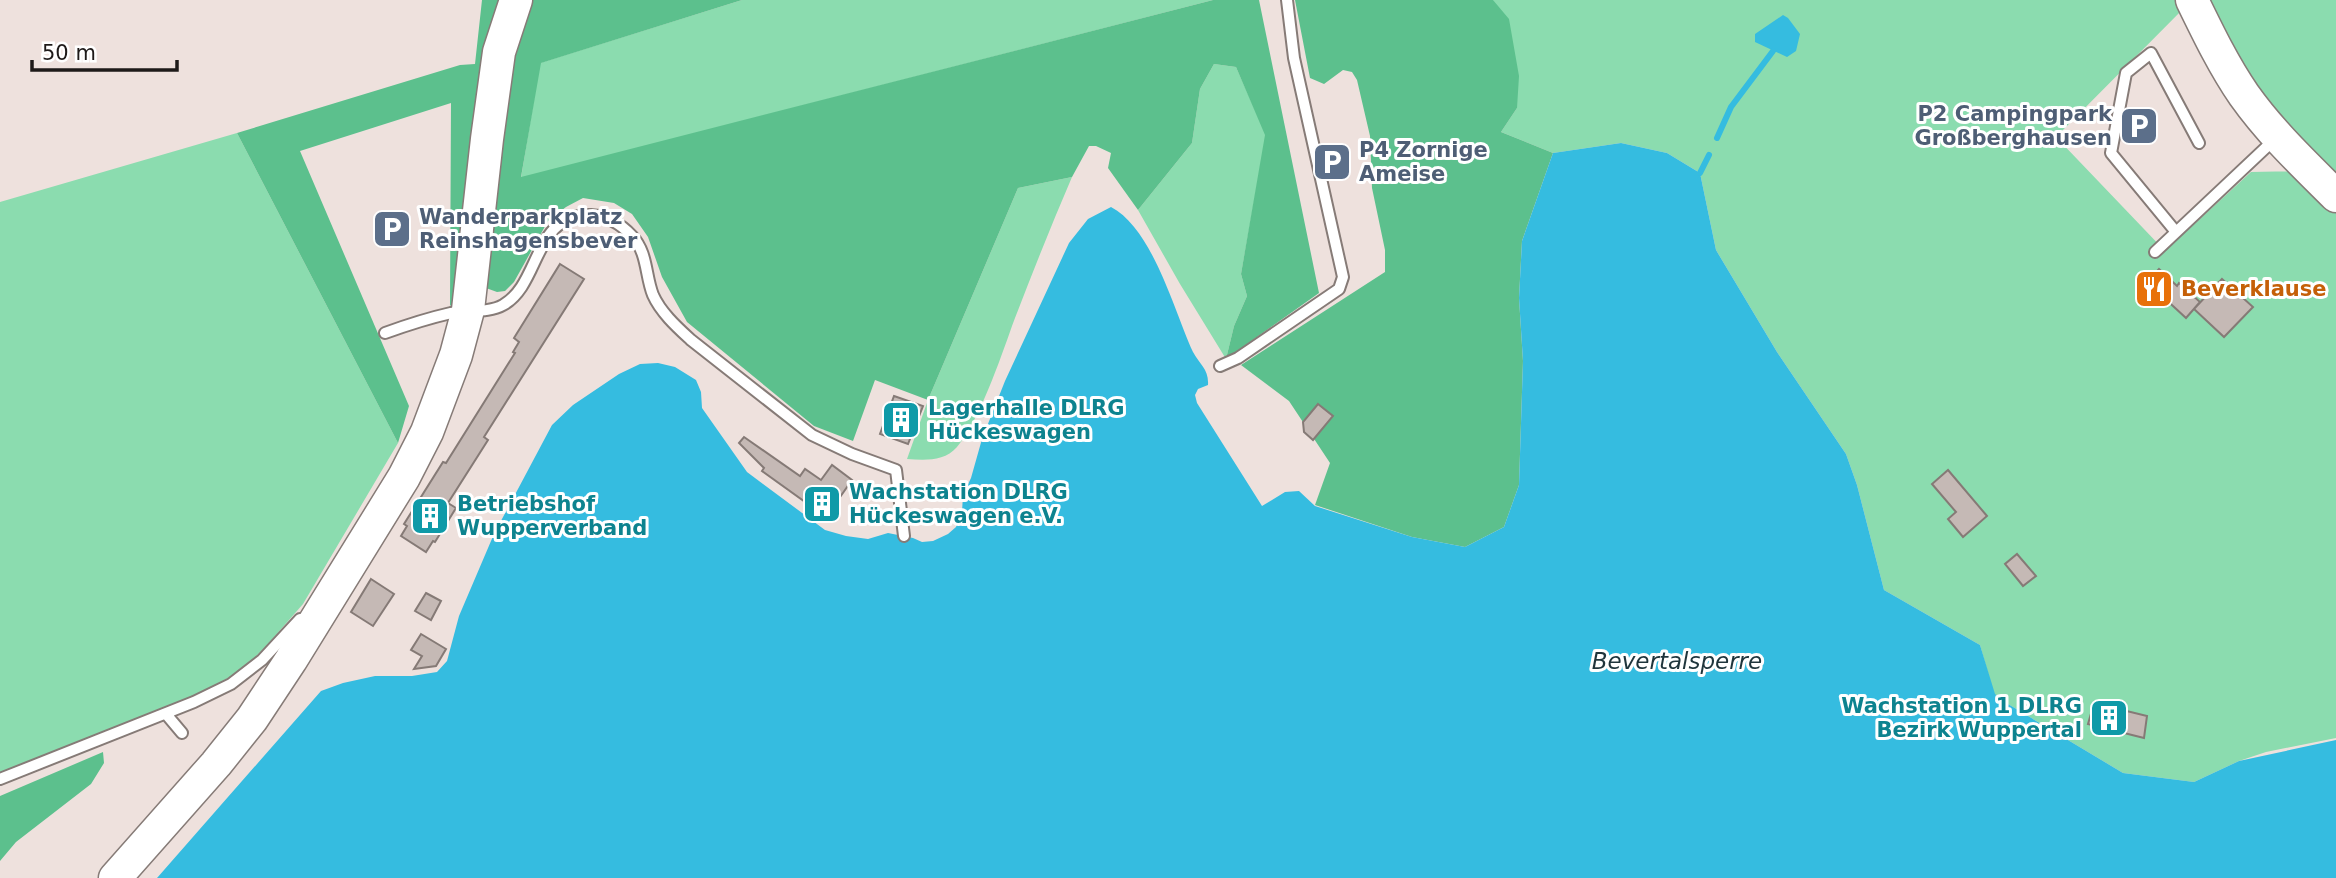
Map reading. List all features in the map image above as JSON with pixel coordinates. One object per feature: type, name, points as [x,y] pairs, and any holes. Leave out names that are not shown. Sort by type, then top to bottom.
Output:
[{"type":"street","points":[[115,878],[216,764],[252,719],[404,477],[427,432],[453,364],[468,310],[499,52],[516,0]]},
{"type":"street","points":[[2192,0],[2214,46],[2245,96],[2277,136],[2336,196]]},
{"type":"lane","points":[[1220,366],[1238,358],[1339,289],[1343,277],[1294,58],[1287,0]]},
{"type":"lane","points":[[2176,232],[2111,153],[2126,73],[2151,53],[2199,142]]},
{"type":"lane","points":[[2155,252],[2277,136]]},
{"type":"lane","points":[[385,333],[424,319],[468,310],[496,309],[508,303],[525,281],[542,244],[562,223],[576,216],[587,215],[612,220],[633,237],[643,251],[654,299],[684,334],[812,435],[896,470],[904,536]]},
{"type":"lane","points":[[0,779],[231,684],[262,660],[300,619],[315,621]]},
{"type":"lane","points":[[166,713],[182,733]]},
{"type":"green space","points":[[482,0],[509,0],[460,294],[450,306],[451,103],[300,151],[409,406],[398,443],[237,133],[460,65],[475,64]]},
{"type":"green space","points":[[526,0],[742,0],[541,63],[521,177],[1213,0],[1259,0],[1319,293],[1226,359],[1234,326],[1247,296],[1241,274],[1265,135],[1236,67],[1214,64],[1200,89],[1192,143],[1138,210],[1108,168],[1111,153],[1096,146],[1089,146],[1072,177],[1018,188],[928,400],[875,380],[853,441],[814,426],[687,322],[662,277],[648,237],[632,214],[614,203],[583,198],[566,207],[548,221],[514,282],[505,291],[497,292],[486,288],[502,82]]},
{"type":"green space","points":[[742,0],[1213,0],[521,178],[540,63]]},
{"type":"green space","points":[[1295,0],[1493,0],[1509,19],[1519,76],[1517,108],[1501,132],[1553,153],[1522,241],[1519,298],[1523,361],[1519,485],[1504,527],[1465,547],[1412,537],[1315,505],[1330,463],[1289,401],[1241,365],[1385,272],[1385,250],[1372,188],[1370,136],[1357,80],[1352,72],[1343,70],[1324,84],[1310,78]]},
{"type":"green space","points":[[1493,0],[2186,0],[2188,4],[2056,137],[2165,251],[2251,172],[2299,171],[2336,207],[2336,738],[2266,752],[2194,782],[2123,773],[1994,694],[1980,645],[1884,590],[1857,485],[1846,454],[1777,352],[1716,250],[1700,173],[1667,153],[1621,143],[1553,153],[1501,132],[1517,108]]},
{"type":"green space","points":[[2203,0],[2336,0],[2336,179],[2251,93]]},
{"type":"green space","points":[[1214,64],[1236,67],[1266,135],[1241,274],[1247,296],[1234,326],[1226,359],[1138,210],[1192,143],[1200,89]]},
{"type":"green space","points":[[237,133],[398,443],[303,604],[243,670],[194,696],[0,775],[0,202]]},
{"type":"green space","points":[[1072,177],[988,390],[965,436],[952,452],[946,455],[934,459],[907,459],[928,400],[1018,188]]},
{"type":"green space","points":[[103,752],[104,763],[91,784],[16,842],[0,861],[0,796]]},
{"type":"water","points":[[1783,15],[1800,34],[1796,51],[1787,57],[1755,42],[1755,34]]},
{"type":"water","name":"Bevertalsperre","points":[[1621,143],[1667,153],[1700,173],[1716,250],[1777,352],[1846,454],[1857,485],[1884,590],[1980,645],[1995,694],[2008,704],[2123,773],[2194,782],[2239,761],[2336,740],[2336,878],[157,878],[321,691],[375,676],[412,676],[437,672],[447,661],[459,616],[494,534],[552,425],[573,405],[619,374],[640,364],[658,363],[675,367],[696,380],[701,392],[702,408],[747,472],[825,530],[868,539],[888,533],[922,542],[933,541],[948,534],[956,527],[962,512],[963,495],[1005,381],[1069,243],[1088,219],[1111,207],[1126,218],[1139,233],[1161,272],[1193,352],[1207,375],[1208,385],[1198,389],[1195,395],[1197,403],[1262,506],[1285,492],[1299,491],[1315,506],[1412,537],[1465,547],[1504,527],[1519,485],[1523,361],[1519,298],[1522,241],[1553,153]]},
{"type":"building","points":[[560,264],[584,279],[484,437],[488,440],[448,503],[456,508],[426,552],[401,536],[407,526],[404,524],[515,353],[513,352],[519,342],[514,338]]},
{"type":"building","points":[[2159,269],[2200,302],[2186,318],[2161,295],[2153,304],[2139,291]]},
{"type":"building","points":[[2222,279],[2253,307],[2224,337],[2194,309]]},
{"type":"building","name":"Lagerhalle DLRG Hückeswagen","points":[[894,396],[923,406],[908,444],[880,434]]},
{"type":"building","points":[[1318,404],[1333,416],[1313,440],[1304,432],[1303,422]]},
{"type":"building","name":"Wachstation DLRG Hückeswagen e.V.","points":[[744,437],[800,476],[805,469],[821,480],[832,465],[852,480],[826,517],[762,471],[764,468],[739,443]]},
{"type":"building","points":[[1948,470],[1987,516],[1963,537],[1948,519],[1956,512],[1932,484]]},
{"type":"building","points":[[2017,554],[2036,576],[2023,586],[2005,564]]},
{"type":"building","points":[[371,579],[394,594],[373,626],[351,612]]},
{"type":"building","points":[[426,593],[441,601],[431,620],[415,611]]},
{"type":"building","points":[[421,634],[446,649],[436,666],[414,669],[422,656],[411,650]]},
{"type":"building","name":"Wachstation 1 DLRG Bezirk Wuppertal","points":[[2094,703],[2147,716],[2144,738],[2088,724]]},
{"type":"waterway","points":[[1717,138],[1731,107],[1773,51]]},
{"type":"waterway","points":[[1700,173],[1709,155]]},
{"type":"place","name":"P2 Campingpark Großberghausen","points":[[2139,126]]},
{"type":"place","name":"P4 Zornige Ameise","points":[[1332,162]]},
{"type":"place","name":"Wanderparkplatz Reinshagensbever","points":[[392,229]]},
{"type":"place","name":"Beverklause","points":[[2154,289]]},
{"type":"place","name":"Lagerhalle DLRG Hückeswagen","points":[[901,420]]},
{"type":"place","name":"Wachstation DLRG Hückeswagen e.V.","points":[[822,504]]},
{"type":"place","name":"Betriebshof Wupperverband","points":[[430,516]]},
{"type":"place","name":"Wachstation 1 DLRG Bezirk Wuppertal","points":[[2109,718]]}]
